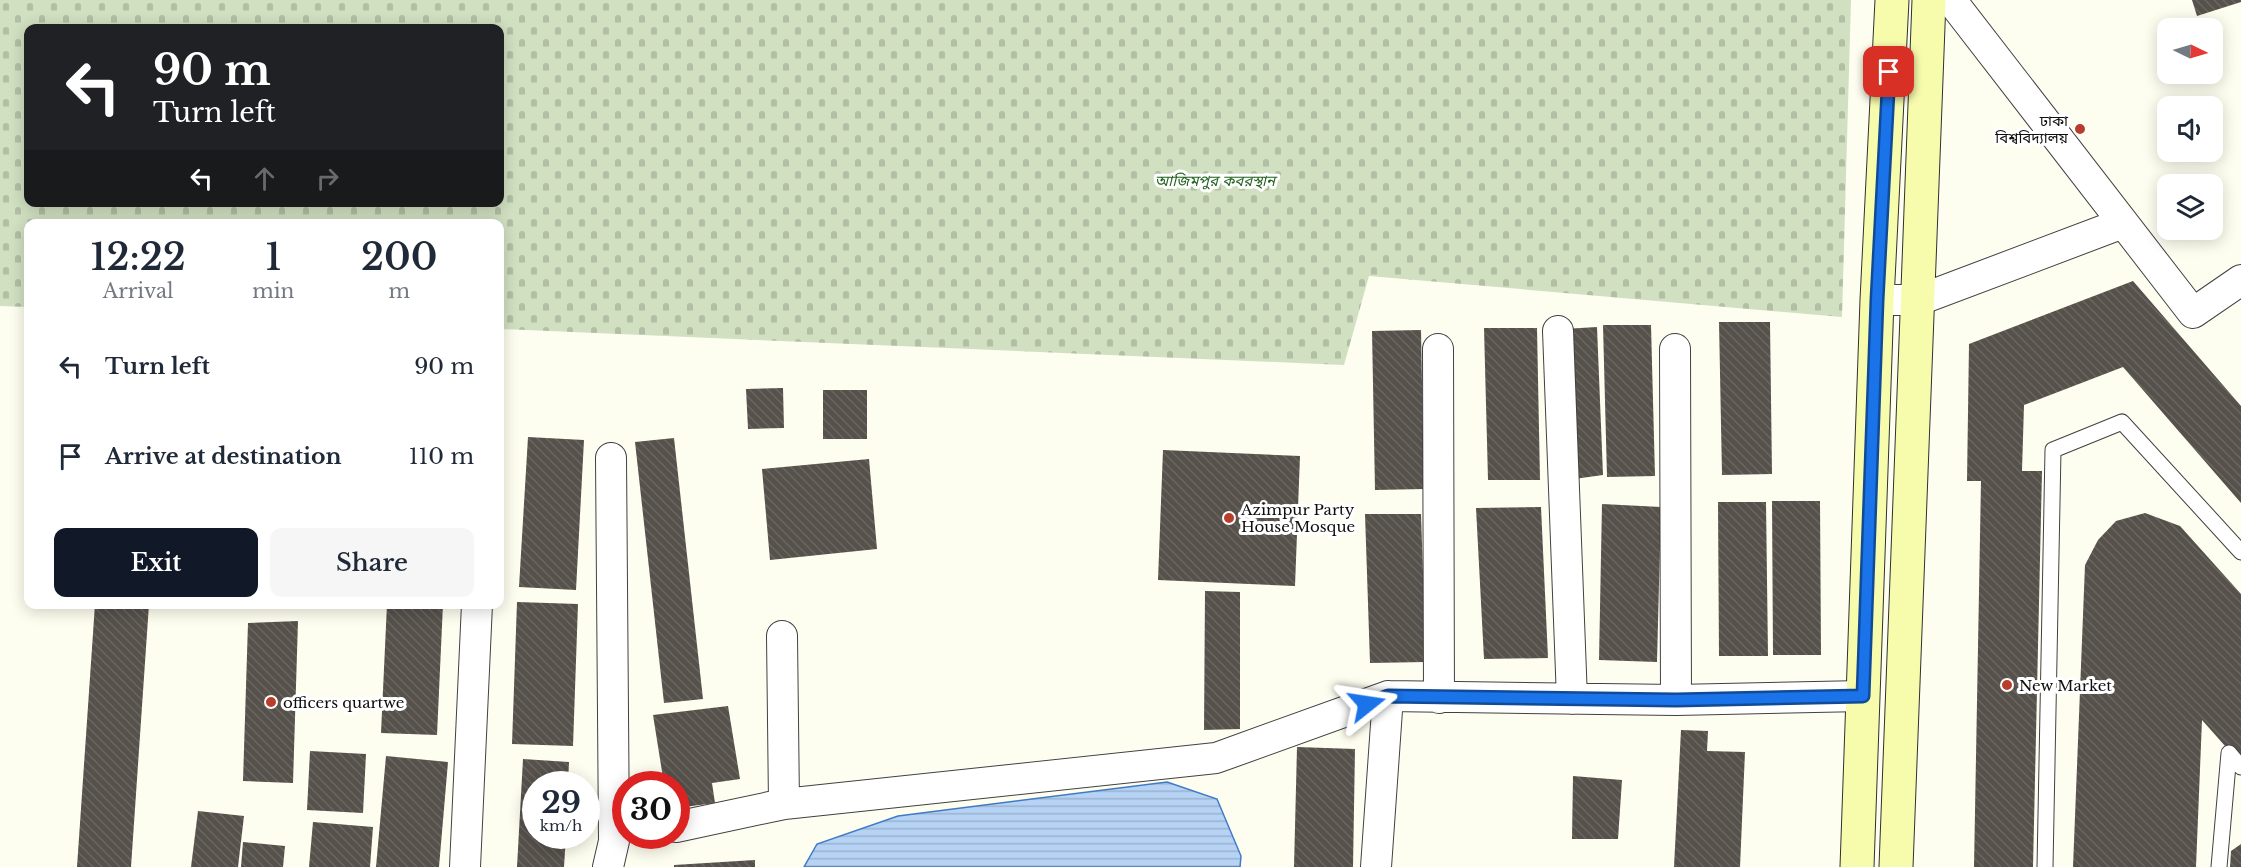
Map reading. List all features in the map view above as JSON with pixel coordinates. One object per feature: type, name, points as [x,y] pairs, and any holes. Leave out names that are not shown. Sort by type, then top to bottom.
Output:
[{"type":"main road","points":[[1857,867],[1877,300],[1892,0]]},
{"type":"main road","points":[[1896,867],[1929,0]]},
{"type":"street","points":[[1951,0],[2193,313],[2241,280]]},
{"type":"street","points":[[1877,300],[1919,300],[2123,223]]},
{"type":"street","points":[[1558,331],[1572,699]]},
{"type":"street","points":[[1438,349],[1439,698]]},
{"type":"street","points":[[1675,349],[1676,700]]},
{"type":"street","points":[[611,458],[618,771]]},
{"type":"street","points":[[465,867],[477,609]]},
{"type":"street","points":[[782,636],[784,804]]},
{"type":"street","points":[[690,823],[784,804],[1216,758],[1388,696],[1676,700],[1863,696]]},
{"type":"street","points":[[1376,867],[1388,696]]},
{"type":"lane","points":[[2045,867],[2054,450],[2122,422],[2241,552]]},
{"type":"lane","points":[[2219,867],[2229,753],[2241,767]]},
{"type":"green space","name":"আজিমপুর কবরস্থান","points":[[0,0],[1851,0],[1842,317],[1369,276],[1344,365],[504,329],[504,219],[24,219],[24,307],[0,306]]},
{"type":"water","points":[[1167,782],[1217,799],[1241,856],[1240,867],[804,867],[817,844],[898,816]]},
{"type":"building","points":[[2192,0],[2241,0],[2241,2],[2197,16]]},
{"type":"building","name":"New Market","points":[[2133,281],[2241,406],[2241,503],[2123,367],[2024,405],[2022,471],[2042,471],[2033,867],[1974,867],[1981,481],[1967,481],[1969,344]]},
{"type":"building","points":[[1719,322],[1770,322],[1772,474],[1722,475]]},
{"type":"building","points":[[1603,325],[1651,325],[1655,476],[1607,477]]},
{"type":"building","points":[[1597,327],[1603,475],[1574,479],[1564,329]]},
{"type":"building","points":[[1484,328],[1537,328],[1540,480],[1488,480]]},
{"type":"building","points":[[1421,330],[1424,489],[1375,490],[1372,331]]},
{"type":"building","points":[[783,388],[784,428],[748,429],[746,389]]},
{"type":"building","points":[[823,390],[867,390],[867,439],[823,439]]},
{"type":"building","points":[[528,437],[584,440],[576,590],[519,587]]},
{"type":"building","points":[[674,438],[703,699],[664,703],[635,442]]},
{"type":"building","name":"Azimpur Party House Mosque","points":[[1163,450],[1300,456],[1295,586],[1158,580]]},
{"type":"building","points":[[869,459],[877,549],[770,560],[762,469]]},
{"type":"building","points":[[1772,501],[1820,501],[1821,655],[1773,655]]},
{"type":"building","points":[[1718,502],[1766,502],[1768,656],[1719,656]]},
{"type":"building","points":[[1602,504],[1661,507],[1657,662],[1599,660]]},
{"type":"building","points":[[1541,507],[1548,658],[1484,659],[1476,508]]},
{"type":"building","name":"New Market","points":[[2145,513],[2180,526],[2241,594],[2241,764],[2202,720],[2196,867],[2073,867],[2085,565],[2098,540],[2116,521]]},
{"type":"building","points":[[1365,514],[1421,514],[1426,662],[1370,663]]},
{"type":"building","points":[[1205,591],[1240,592],[1240,729],[1204,730]]},
{"type":"building","points":[[517,602],[578,604],[573,746],[512,744]]},
{"type":"building","points":[[95,609],[149,609],[131,867],[77,867]]},
{"type":"building","points":[[387,609],[443,609],[437,735],[381,733]]},
{"type":"building","name":"officers quartwe","points":[[298,621],[293,783],[243,781],[248,623]]},
{"type":"building","points":[[728,706],[740,779],[712,783],[715,803],[690,806],[690,771],[662,771],[653,715]]},
{"type":"building","points":[[1681,730],[1708,731],[1707,751],[1745,752],[1740,867],[1674,867]]},
{"type":"building","points":[[1297,747],[1355,749],[1353,867],[1294,867]]},
{"type":"building","points":[[310,751],[366,754],[363,813],[307,810]]},
{"type":"building","points":[[386,756],[448,762],[439,867],[376,867]]},
{"type":"building","points":[[523,759],[569,762],[569,771],[522,771]]},
{"type":"building","points":[[1573,776],[1622,780],[1618,839],[1572,839]]},
{"type":"building","points":[[522,777],[522,849],[565,849],[564,867],[517,867]]},
{"type":"building","points":[[198,811],[244,816],[238,867],[191,867]]},
{"type":"building","points":[[313,822],[373,827],[370,867],[309,867]]},
{"type":"building","points":[[243,842],[285,846],[283,867],[241,867]]},
{"type":"building","points":[[2241,844],[2241,867],[2230,867],[2231,851]]},
{"type":"building","points":[[755,860],[755,867],[674,867],[674,865]]},
{"type":"place","name":"ঢাকা বিশ্ববিদ্যালয়","points":[[2080,129]]},
{"type":"place","name":"Azimpur Party House Mosque","points":[[1229,518]]},
{"type":"place","name":"New Market","points":[[2007,685]]},
{"type":"place","name":"officers quartwe","points":[[271,702]]},
{"type":"route","points":[[1367,704],[1388,696],[1676,700],[1863,696],[1877,300],[1889,72]]}]
